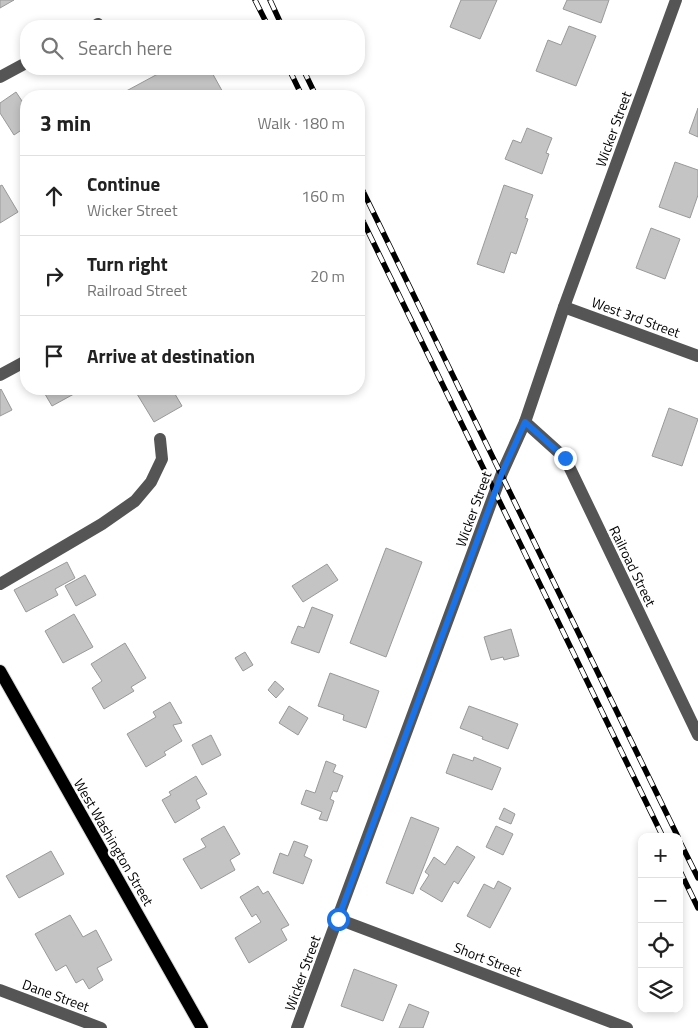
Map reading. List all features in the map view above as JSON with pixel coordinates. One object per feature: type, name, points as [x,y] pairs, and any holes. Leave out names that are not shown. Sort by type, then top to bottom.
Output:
[{"type":"main road","name":"West Washington Street","points":[[0,671],[202,1028]]},
{"type":"street","name":"Wicker Street","points":[[297,1028],[502,473],[525,422],[564,307],[676,0]]},
{"type":"street","points":[[0,77],[20,66]]},
{"type":"street","name":"West 3rd Street","points":[[564,307],[698,356]]},
{"type":"street","points":[[0,375],[20,363]]},
{"type":"street","name":"Railroad Street","points":[[525,422],[565,458],[698,735]]},
{"type":"street","points":[[0,584],[102,524],[135,500],[152,482],[162,458],[160,438]]},
{"type":"street","name":"Short Street","points":[[338,919],[628,1028]]},
{"type":"street","name":"Dane Street","points":[[0,990],[100,1028]]},
{"type":"building","points":[[0,0],[14,0],[0,8]]},
{"type":"building","points":[[461,0],[497,0],[480,39],[450,27]]},
{"type":"building","points":[[567,0],[609,0],[601,23],[563,9]]},
{"type":"building","points":[[569,26],[596,36],[576,86],[536,71],[548,40],[561,45]]},
{"type":"building","points":[[156,75],[213,75],[222,90],[128,90]]},
{"type":"building","points":[[16,92],[20,98],[20,131],[14,135],[0,113],[0,103]]},
{"type":"building","points":[[698,108],[698,137],[689,133]]},
{"type":"building","points":[[527,128],[552,138],[546,153],[549,154],[542,174],[505,159],[513,140],[521,143]]},
{"type":"building","points":[[675,162],[698,170],[698,195],[690,218],[659,207]]},
{"type":"building","points":[[2,185],[18,212],[0,223],[0,186]]},
{"type":"building","points":[[504,185],[533,195],[525,218],[528,219],[516,254],[511,252],[504,273],[477,264]]},
{"type":"building","points":[[651,228],[680,239],[665,279],[636,268]]},
{"type":"building","points":[[0,390],[12,410],[0,416]]},
{"type":"building","points":[[46,395],[72,395],[52,406]]},
{"type":"building","points":[[138,395],[176,395],[182,406],[154,422]]},
{"type":"building","points":[[669,408],[698,419],[682,466],[652,456]]},
{"type":"building","points":[[386,548],[422,562],[386,657],[350,643]]},
{"type":"building","points":[[67,562],[75,578],[55,589],[58,595],[26,612],[14,590]]},
{"type":"building","points":[[327,564],[338,580],[303,602],[292,586]]},
{"type":"building","points":[[85,575],[96,595],[76,606],[65,586]]},
{"type":"building","points":[[312,607],[333,615],[319,653],[291,643],[298,626],[304,628]]},
{"type":"building","points":[[74,614],[93,647],[63,663],[45,631]]},
{"type":"building","points":[[511,629],[519,656],[504,660],[503,657],[491,660],[484,637]]},
{"type":"building","points":[[125,643],[146,678],[131,687],[134,691],[104,709],[92,688],[102,681],[91,664]]},
{"type":"building","points":[[245,652],[253,665],[243,671],[235,658]]},
{"type":"building","points":[[330,673],[379,691],[366,728],[343,720],[344,715],[318,706]]},
{"type":"building","points":[[275,681],[284,689],[276,698],[268,690]]},
{"type":"building","points":[[170,702],[182,723],[173,725],[182,741],[164,752],[166,755],[146,767],[127,734],[156,717],[153,712]]},
{"type":"building","points":[[289,706],[308,718],[298,735],[279,723]]},
{"type":"building","points":[[469,706],[518,724],[508,749],[460,728]]},
{"type":"building","points":[[211,735],[221,755],[202,765],[192,745]]},
{"type":"building","points":[[453,754],[473,761],[474,757],[501,768],[492,790],[446,773]]},
{"type":"building","points":[[326,761],[336,765],[333,772],[343,776],[337,792],[333,791],[330,799],[334,801],[327,821],[319,819],[322,812],[301,804],[306,790],[315,793]]},
{"type":"building","points":[[196,776],[207,794],[196,800],[200,808],[175,823],[162,800],[171,795],[169,792]]},
{"type":"building","points":[[504,808],[515,814],[511,824],[499,819]]},
{"type":"building","points":[[411,817],[439,828],[413,894],[386,883]]},
{"type":"building","points":[[224,826],[240,854],[230,860],[235,870],[201,889],[183,859],[206,847],[201,839]]},
{"type":"building","points":[[496,826],[513,834],[503,855],[486,847]]},
{"type":"building","points":[[294,841],[308,846],[304,856],[312,860],[303,884],[273,873],[280,853],[288,856]]},
{"type":"building","points":[[457,846],[475,857],[458,884],[454,881],[442,902],[420,889],[429,875],[425,872],[434,857],[445,865]]},
{"type":"building","points":[[51,851],[64,874],[19,898],[6,876]]},
{"type":"building","points":[[498,881],[511,888],[490,928],[467,916],[484,884],[494,889]]},
{"type":"building","points":[[258,886],[263,894],[268,891],[289,925],[281,929],[287,940],[249,963],[235,938],[261,922],[256,914],[252,917],[240,897]]},
{"type":"building","points":[[70,915],[83,937],[96,930],[112,960],[97,968],[103,980],[89,989],[83,979],[76,983],[66,965],[56,971],[35,934]]},
{"type":"building","points":[[354,969],[397,985],[383,1021],[341,1006]]},
{"type":"building","points":[[409,1004],[429,1012],[423,1028],[399,1028]]},
{"type":"railway","points":[[255,0],[265,20]]},
{"type":"railway","points":[[270,0],[279,20]]},
{"type":"railway","points":[[292,75],[299,90]]},
{"type":"railway","points":[[306,75],[313,90]]},
{"type":"railway","points":[[365,195],[676,833]]},
{"type":"railway","points":[[365,225],[661,833]]},
{"type":"railway","points":[[683,848],[698,878]]},
{"type":"railway","points":[[683,877],[698,908]]},
{"type":"route","points":[[338,919],[502,473],[525,422],[565,458]]}]
